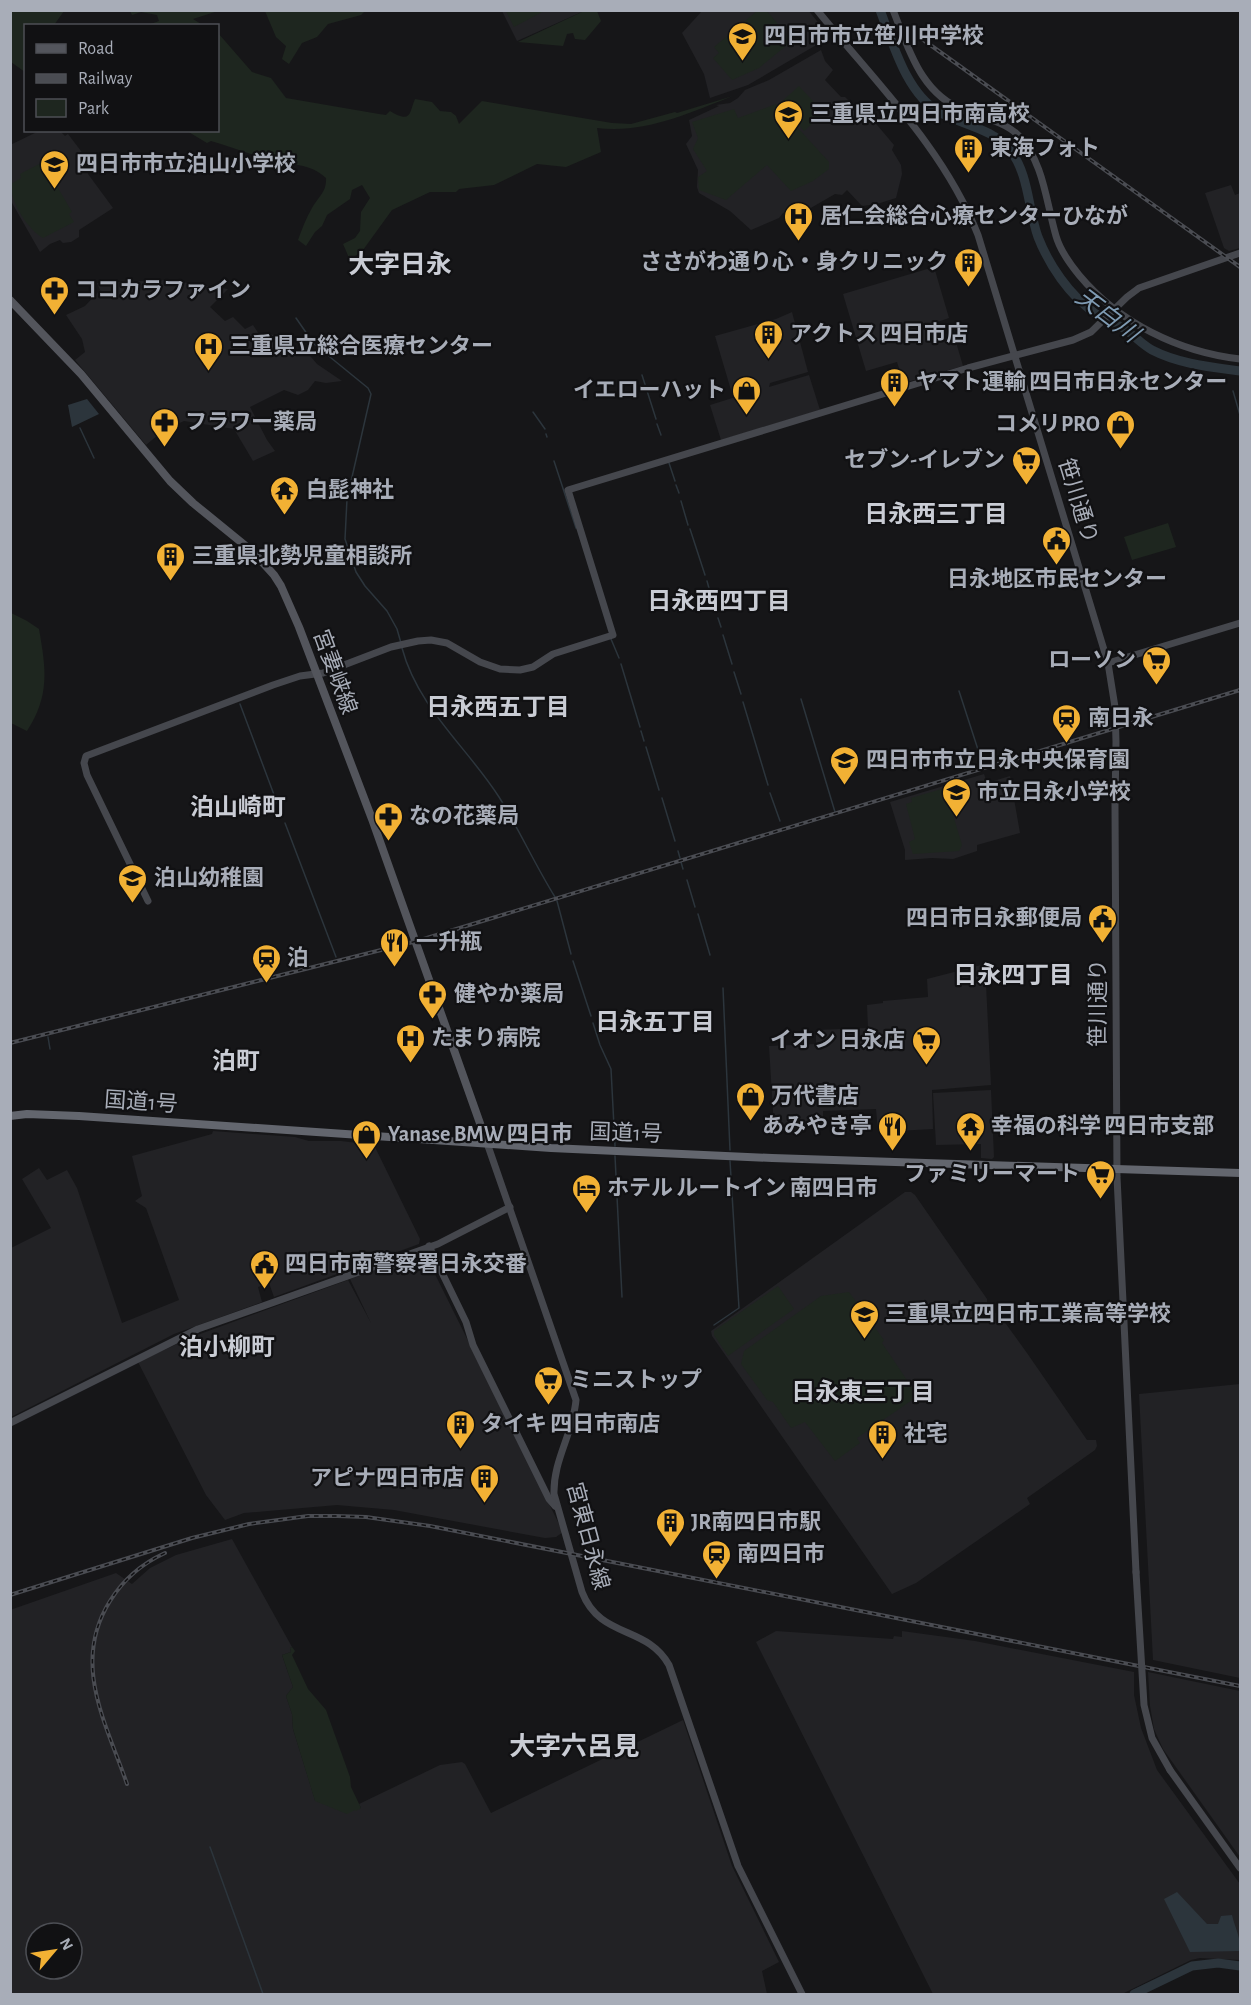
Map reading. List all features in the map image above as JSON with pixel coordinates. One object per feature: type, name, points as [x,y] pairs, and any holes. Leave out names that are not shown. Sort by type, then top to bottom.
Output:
[{"type":"highway","name":"国道1号","points":[[10,1116],[27,1114],[89,1117],[488,1143],[772,1158],[1240,1173]]},
{"type":"main road","name":"宮妻峡線","points":[[10,300],[81,374],[170,481],[252,551],[274,574],[296,618],[405,908],[488,1143]]},
{"type":"street","name":"笹川通り","points":[[817,10],[913,124],[950,176],[966,206],[978,235],[1108,663],[1115,707],[1116,742],[1118,1168],[1144,1705],[1152,1738],[1170,1770],[1240,1868]]},
{"type":"street","points":[[893,10],[908,46],[930,88],[964,111],[1009,128],[1027,146],[1036,162],[1057,238],[1063,251],[1112,311],[1169,341],[1220,357],[1240,359]]},
{"type":"street","points":[[148,901],[87,775],[84,763],[86,756],[273,685],[300,676],[316,674],[418,641],[437,640],[455,647],[488,666],[500,669],[520,669],[533,666],[553,654],[613,635],[567,490],[913,384],[1073,340],[1095,328],[1126,297],[1139,288],[1240,253]]},
{"type":"street","points":[[1108,663],[1240,623]]},
{"type":"street","name":"宮東日永線","points":[[488,1143],[576,1400],[573,1424],[555,1468],[554,1494],[582,1592],[592,1611],[607,1623],[652,1645],[669,1665],[738,1866],[802,1995]]},
{"type":"street","points":[[10,1423],[198,1329],[429,1246],[510,1208]]},
{"type":"street","points":[[429,1246],[466,1322],[478,1355],[549,1499],[558,1507]]},
{"type":"shaded area","name":"四日市市立笹川中学校","points":[[808,10],[830,37],[748,85],[710,98],[704,74],[682,33],[702,11]]},
{"type":"shaded area","points":[[502,11],[584,11],[517,41]]},
{"type":"shaded area","name":"三重県立四日市南高校","points":[[821,50],[825,61],[833,70],[825,80],[841,97],[845,97],[862,114],[872,119],[894,145],[892,150],[901,165],[902,174],[896,198],[862,206],[847,190],[842,195],[835,194],[802,213],[793,210],[783,213],[779,218],[751,230],[730,211],[699,193],[698,170],[686,144],[692,136],[689,120],[719,106],[716,105],[730,103],[745,90],[769,80]]},
{"type":"shaded area","name":"四日市市立泊山小学校","points":[[37,132],[61,132],[65,136],[68,134],[84,155],[88,174],[113,208],[79,230],[79,237],[71,242],[63,243],[60,240],[40,252],[11,201],[10,145]]},
{"type":"shaded area","points":[[1231,185],[1235,195],[1240,193],[1240,248],[1229,251],[1224,248],[1205,193]]},
{"type":"shaded area","points":[[934,267],[949,318],[926,326],[931,339],[953,332],[963,366],[904,383],[901,383],[903,380],[897,362],[866,371],[843,294]]},
{"type":"shaded area","name":"三重県立総合医療センター","points":[[168,280],[228,289],[210,307],[225,321],[233,317],[245,329],[253,325],[261,337],[270,334],[284,344],[289,341],[299,353],[305,350],[317,364],[342,381],[326,383],[315,381],[308,390],[298,395],[284,390],[250,407],[275,451],[253,461],[234,429],[184,421],[164,430],[146,445],[75,360],[85,352],[82,339],[66,315],[85,306],[100,290],[97,283]]},
{"type":"shaded area","points":[[792,312],[808,372],[770,383],[769,387],[809,375],[820,410],[721,440],[710,405],[755,391],[733,397],[715,336],[776,319]]},
{"type":"shaded area","points":[[87,399],[99,414],[72,427],[68,405]]},
{"type":"shaded area","name":"市立日永小学校","points":[[984,774],[987,783],[1010,776],[1020,833],[977,845],[977,851],[953,859],[905,860],[905,850],[890,802]]},
{"type":"shaded area","points":[[985,964],[991,1085],[932,1090],[933,1129],[878,1132],[876,1109],[823,1111],[823,1125],[774,1128],[769,1046],[816,1044],[816,1030],[868,1028],[867,1005],[883,1003],[883,1001],[928,997],[927,979]]},
{"type":"shaded area","points":[[991,1090],[994,1157],[992,1159],[981,1158],[981,1144],[936,1145],[933,1093]]},
{"type":"shaded area","points":[[213,1131],[374,1145],[420,1239],[419,1244],[274,1297],[269,1283],[258,1287],[262,1302],[174,1334],[11,1417],[11,1248],[51,1228],[22,1179],[39,1168],[47,1180],[67,1170],[77,1188],[122,1323],[179,1300],[146,1208],[135,1201],[142,1196],[132,1156],[212,1134]]},
{"type":"shaded area","points":[[905,1192],[915,1195],[987,1299],[994,1313],[998,1313],[1087,1440],[1096,1440],[1097,1446],[1095,1450],[1027,1498],[1030,1504],[916,1583],[892,1594],[712,1336],[711,1331]]},
{"type":"shaded area","points":[[421,1253],[427,1258],[563,1532],[556,1537],[545,1538],[394,1510],[337,1505],[244,1513],[225,1520],[206,1495],[138,1362],[192,1337],[348,1280],[371,1323],[350,1279]]},
{"type":"shaded area","points":[[1240,1384],[1240,1678],[1153,1660],[1139,1394]]},
{"type":"shaded area","points":[[232,1539],[292,1647],[291,1652],[282,1655],[293,1687],[286,1696],[292,1714],[293,1729],[315,1800],[355,1809],[361,1808],[359,1804],[440,1765],[462,1762],[491,1813],[683,1720],[732,1866],[779,1962],[762,1971],[767,1994],[11,1994],[10,1610],[116,1573],[132,1584],[150,1568],[176,1555]]},
{"type":"shaded area","points":[[776,1631],[893,1639],[894,1636],[902,1637],[902,1631],[975,1641],[1134,1672],[1134,1695],[1141,1728],[1157,1770],[1240,1884],[1240,1960],[1200,1958],[1191,1960],[1122,1994],[933,1994],[756,1642]]},
{"type":"shaded area","points":[[1148,1672],[1240,1691],[1240,1857],[1163,1749],[1154,1729]]},
{"type":"shaded area","points":[[1177,1892],[1207,1924],[1218,1924],[1221,1916],[1232,1915],[1239,1937],[1240,1951],[1190,1952],[1164,1899]]},
{"type":"green space","points":[[506,10],[546,10],[514,27],[506,11]]},
{"type":"green space","points":[[10,11],[64,11],[55,24],[24,24],[24,71],[11,62]]},
{"type":"green space","points":[[130,11],[218,11],[193,19],[201,24],[151,24],[159,21],[157,15],[141,12],[132,15]]},
{"type":"green space","points":[[265,11],[365,11],[361,15],[328,24],[317,37],[302,43],[289,64],[282,59],[286,46],[276,37]]},
{"type":"green space","points":[[584,11],[597,11],[601,21],[585,40],[575,39],[573,33],[567,34],[563,46],[518,42]]},
{"type":"green space","points":[[757,11],[767,11],[792,41],[759,68],[732,80],[713,58],[719,53],[714,47]]},
{"type":"green space","points":[[219,34],[252,72],[271,78],[286,98],[386,115],[390,111],[402,117],[408,115],[415,99],[432,102],[440,111],[451,112],[456,116],[459,124],[482,101],[612,123],[631,124],[733,96],[649,125],[615,129],[597,128],[601,152],[566,167],[537,164],[494,185],[459,189],[456,192],[430,192],[392,210],[363,250],[350,260],[343,244],[355,238],[360,231],[361,212],[370,198],[362,185],[352,190],[350,199],[327,215],[322,226],[306,246],[298,240],[310,212],[324,191],[326,178],[307,167],[269,160],[211,141],[207,143],[189,132],[219,132]]},
{"type":"green space","points":[[799,86],[824,113],[804,131],[780,103]]},
{"type":"green space","points":[[776,104],[829,162],[829,169],[813,181],[791,191],[767,165],[726,200],[699,190],[698,177],[707,171],[693,149],[698,138],[692,122],[734,109],[738,118]]},
{"type":"green space","points":[[43,162],[72,212],[69,214],[74,222],[43,238],[32,229],[21,214],[13,198],[11,184],[21,178],[20,174]]},
{"type":"green space","points":[[1168,523],[1176,547],[1132,560],[1124,537]]},
{"type":"green space","points":[[11,613],[39,629],[43,657],[43,693],[40,706],[27,731],[11,723]]},
{"type":"green space","points":[[945,788],[962,845],[959,851],[913,854],[909,842],[915,839],[906,804],[912,802],[911,798]]},
{"type":"green space","points":[[778,1286],[794,1309],[728,1356],[714,1335],[714,1331]]},
{"type":"green space","points":[[849,1292],[884,1340],[882,1343],[915,1392],[915,1398],[857,1438],[860,1443],[835,1461],[805,1422],[791,1428],[773,1402],[767,1400],[741,1364],[744,1351],[821,1296]]},
{"type":"green space","points":[[292,1647],[295,1651],[292,1655],[308,1689],[326,1710],[350,1777],[351,1787],[361,1808],[356,1811],[347,1814],[315,1801],[293,1729],[292,1714],[286,1696],[293,1687],[282,1655],[291,1652]]},
{"type":"waterway","name":"天白川","points":[[880,10],[909,80],[928,104],[939,112],[995,137],[1010,150],[1021,170],[1038,237],[1054,269],[1068,288],[1098,315],[1123,328],[1148,348],[1162,355],[1195,364],[1240,371]]},
{"type":"waterway","points":[[296,318],[314,344],[368,388],[371,394],[347,499],[345,539],[356,572],[387,611],[397,629],[401,643]]},
{"type":"waterway","points":[[642,375],[656,419]]},
{"type":"waterway","points":[[1233,391],[1240,415]]},
{"type":"waterway","points":[[533,412],[545,429]]},
{"type":"waterway","points":[[657,424],[661,435]]},
{"type":"waterway","points":[[80,428],[94,458]]},
{"type":"waterway","points":[[554,461],[576,528]]},
{"type":"waterway","points":[[669,463],[675,481]]},
{"type":"waterway","points":[[676,485],[679,493]]},
{"type":"waterway","points":[[681,501],[688,525]]},
{"type":"waterway","points":[[690,529],[705,575]]},
{"type":"waterway","points":[[707,581],[715,610]]},
{"type":"waterway","points":[[718,618],[721,627]]},
{"type":"waterway","points":[[723,635],[732,664]]},
{"type":"waterway","points":[[611,639],[619,658]]},
{"type":"waterway","points":[[402,648],[419,690],[499,797],[555,897]]},
{"type":"waterway","points":[[621,664],[640,727]]},
{"type":"waterway","points":[[734,672],[741,694]]},
{"type":"waterway","points":[[959,691],[983,765]]},
{"type":"waterway","points":[[801,699],[835,812]]},
{"type":"waterway","points":[[743,702],[768,785]]},
{"type":"waterway","points":[[240,704],[282,816]]},
{"type":"waterway","points":[[641,731],[644,741]]},
{"type":"waterway","points":[[646,747],[659,790]]},
{"type":"waterway","points":[[770,793],[780,821]]},
{"type":"waterway","points":[[662,798],[675,841]]},
{"type":"waterway","points":[[285,823],[336,957]]},
{"type":"waterway","points":[[678,851],[680,858]]},
{"type":"waterway","points":[[681,862],[683,869]]},
{"type":"waterway","points":[[687,880],[695,907]]},
{"type":"waterway","points":[[557,901],[571,954]]},
{"type":"waterway","points":[[698,914],[710,955]]},
{"type":"waterway","points":[[573,961],[591,1016]]},
{"type":"waterway","points":[[723,988],[730,1150]]},
{"type":"waterway","points":[[593,1023],[611,1069],[615,1146]]},
{"type":"waterway","points":[[48,1037],[50,1049]]},
{"type":"waterway","points":[[615,1156],[622,1297]]},
{"type":"waterway","points":[[714,1325],[739,1308],[730,1161]]},
{"type":"waterway","points":[[210,1847],[263,1994]]},
{"type":"waterway","points":[[1134,1994],[1192,1966],[1218,1963],[1240,1966]]},
{"type":"railway","points":[[922,39],[1240,267]]},
{"type":"railway","points":[[10,1043],[417,941],[1240,690]]},
{"type":"railway","points":[[10,1595],[192,1538],[249,1524],[308,1516],[366,1517],[430,1526],[1240,1686]]},
{"type":"railway","points":[[127,1784],[96,1693],[93,1647],[99,1624],[115,1593],[134,1573],[165,1553]]},
{"type":"place","name":"四日市市立笹川中学校","points":[[743,62]]},
{"type":"place","name":"三重県立四日市南高校","points":[[789,140]]},
{"type":"place","name":"東海フォト","points":[[969,174]]},
{"type":"place","name":"四日市市立泊山小学校","points":[[55,190]]},
{"type":"place","name":"居仁会総合心療センターひなが","points":[[799,242]]},
{"type":"place","name":"ささがわ通り心・身クリニック","points":[[969,288]]},
{"type":"place","name":"ココカラファイン","points":[[54,316]]},
{"type":"place","name":"アクトス 四日市店","points":[[769,360]]},
{"type":"place","name":"三重県立総合医療センター","points":[[208,372]]},
{"type":"place","name":"ヤマト運輸 四日市日永センター","points":[[895,408]]},
{"type":"place","name":"イエローハット","points":[[747,416]]},
{"type":"place","name":"フラワー薬局","points":[[164,448]]},
{"type":"place","name":"コメリPRO","points":[[1121,450]]},
{"type":"place","name":"セブン-イレブン","points":[[1026,486]]},
{"type":"place","name":"白髭神社","points":[[285,516]]},
{"type":"place","name":"日永地区市民センター","points":[[1057,566]]},
{"type":"place","name":"三重県北勢児童相談所","points":[[171,582]]},
{"type":"place","name":"ローソン","points":[[1157,686]]},
{"type":"place","name":"南日永","points":[[1067,744]]},
{"type":"place","name":"四日市市立日永中央保育園","points":[[845,786]]},
{"type":"place","name":"市立日永小学校","points":[[956,818]]},
{"type":"place","name":"なの花薬局","points":[[388,842]]},
{"type":"place","name":"泊山幼稚園","points":[[133,904]]},
{"type":"place","name":"四日市日永郵便局","points":[[1103,944]]},
{"type":"place","name":"一升瓶","points":[[395,968]]},
{"type":"place","name":"泊","points":[[266,984]]},
{"type":"place","name":"健やか薬局","points":[[433,1020]]},
{"type":"place","name":"たまり病院","points":[[410,1064]]},
{"type":"place","name":"イオン 日永店","points":[[926,1066]]},
{"type":"place","name":"万代書店","points":[[750,1122]]},
{"type":"place","name":"あみやき亭","points":[[893,1152]]},
{"type":"place","name":"幸福の科学 四日市支部","points":[[970,1152]]},
{"type":"place","name":"Yanase BMW 四日市","points":[[367,1160]]},
{"type":"place","name":"ファミリーマート","points":[[1101,1200]]},
{"type":"place","name":"ホテル ルートイン 南四日市","points":[[586,1214]]},
{"type":"place","name":"四日市南警察署日永交番","points":[[264,1290]]},
{"type":"place","name":"三重県立四日市工業高等学校","points":[[864,1340]]},
{"type":"place","name":"ミニストップ","points":[[549,1406]]},
{"type":"place","name":"タイキ 四日市南店","points":[[460,1450]]},
{"type":"place","name":"社宅","points":[[883,1460]]},
{"type":"place","name":"アピナ四日市店","points":[[485,1504]]},
{"type":"place","name":"JR南四日市駅","points":[[670,1548]]},
{"type":"place","name":"南四日市","points":[[716,1580]]},
{"type":"district","name":"大字日永","points":[[400,265]]},
{"type":"district","name":"日永西三丁目","points":[[936,515]]},
{"type":"district","name":"日永西四丁目","points":[[719,602]]},
{"type":"district","name":"日永西五丁目","points":[[498,708]]},
{"type":"district","name":"泊山崎町","points":[[238,808]]},
{"type":"district","name":"日永四丁目","points":[[1013,976]]},
{"type":"district","name":"日永五丁目","points":[[655,1023]]},
{"type":"district","name":"泊町","points":[[236,1062]]},
{"type":"district","name":"泊小柳町","points":[[227,1348]]},
{"type":"district","name":"日永東三丁目","points":[[863,1393]]},
{"type":"district","name":"大字六呂見","points":[[574,1747]]}]
